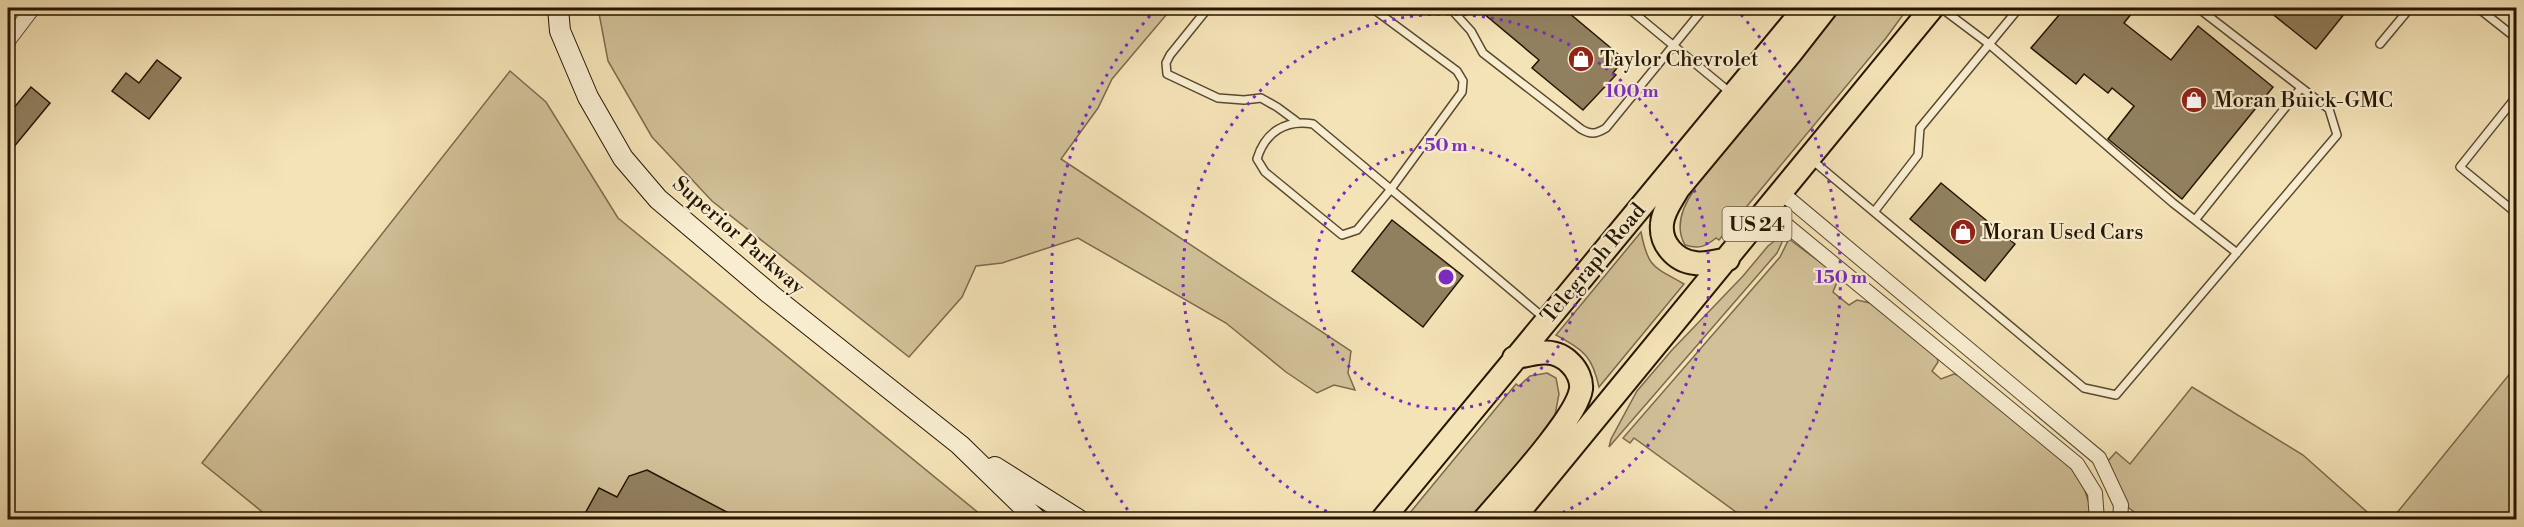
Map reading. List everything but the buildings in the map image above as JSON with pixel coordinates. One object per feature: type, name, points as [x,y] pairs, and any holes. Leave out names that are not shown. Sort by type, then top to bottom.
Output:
[{"type":"main road","name":"Superior Parkway","points":[[558,8],[560,31],[588,97],[623,158],[658,199],[770,294],[960,445],[1037,519]]},
{"type":"main road","name":"Telegraph Road","points":[[1382,519],[1804,8]]},
{"type":"main road","points":[[1728,259],[1695,263],[1680,259],[1668,249],[1663,237],[1662,223],[1666,210],[1678,189],[1826,8]]},
{"type":"main road","name":"US 24","points":[[1512,519],[1932,8]]},
{"type":"main road","points":[[1484,519],[1561,427],[1575,405],[1581,389],[1574,366],[1555,353],[1543,352],[1514,358]]},
{"type":"main road","name":"Superior Parkway","points":[[960,445],[1079,519]]},
{"type":"street","points":[[8,41],[33,8]]},
{"type":"street","points":[[1775,201],[1962,343],[2099,458],[2121,505],[2120,519]]},
{"type":"street","points":[[1775,201],[1948,358],[2077,464],[2096,493],[2097,519]]},
{"type":"street","points":[[1948,358],[1962,343]]},
{"type":"lane","points":[[1208,8],[1170,55],[1166,63],[1167,74],[1218,98],[1244,100],[1261,98],[1296,121],[1313,124],[1546,319]]},
{"type":"lane","points":[[1296,121],[1269,136],[1261,146],[1257,159],[1265,172],[1342,235],[1357,230],[1391,189],[1462,92],[1463,81],[1457,70],[1372,8]]},
{"type":"lane","points":[[1450,8],[1471,31],[1484,53],[1588,133],[1597,134],[1606,128],[1704,8]]},
{"type":"lane","points":[[1628,8],[1734,95]]},
{"type":"lane","points":[[1941,8],[1989,44],[2195,220],[2237,253]]},
{"type":"lane","points":[[1874,212],[1918,155],[1920,128],[2019,8]]},
{"type":"lane","points":[[1810,159],[2084,387],[2116,395],[2337,135],[2329,109],[2198,8]]},
{"type":"lane","points":[[2380,45],[2410,8]]},
{"type":"lane","points":[[2478,8],[2517,38]]},
{"type":"lane","points":[[2195,220],[2301,88]]},
{"type":"lane","points":[[2517,97],[2460,166],[2517,213]]},
{"type":"shaded area","points":[[598,8],[1172,8],[1112,79],[1098,108],[1061,159],[1351,351],[1348,373],[1355,390],[1334,385],[1317,393],[1286,372],[1226,323],[1078,238],[1002,263],[976,266],[962,297],[909,357],[712,201],[652,137],[608,61]]},
{"type":"shaded area","points":[[1837,8],[1908,8],[1886,38],[1719,240],[1716,238],[1698,247],[1685,245],[1680,223],[1683,209],[1694,190],[1691,188]]},
{"type":"shaded area","points":[[510,71],[546,102],[618,218],[986,519],[271,519],[202,463]]},
{"type":"shaded area","points":[[1641,232],[1646,253],[1654,265],[1684,284],[1599,387],[1590,361],[1574,345],[1556,335]]},
{"type":"shaded area","points":[[1784,238],[1777,253],[1609,447],[1637,391],[1768,246],[1777,239]]},
{"type":"shaded area","points":[[1789,239],[1832,271],[1837,282],[1833,292],[1849,305],[1857,300],[1870,303],[1937,357],[1938,362],[1932,371],[1941,379],[1954,374],[1961,376],[2070,466],[2084,488],[2091,509],[2091,519],[1754,519],[1736,512],[1634,438],[1630,443],[1623,438],[1780,257]]},
{"type":"shaded area","points":[[2516,366],[2516,519],[2392,519]]},
{"type":"shaded area","points":[[1547,373],[1556,378],[1559,394],[1555,415],[1478,519],[1404,520],[1516,384],[1519,386],[1530,376]]},
{"type":"shaded area","points":[[2192,387],[2303,455],[2375,519],[2228,520],[2138,514],[2132,510],[2122,499],[2107,462],[2116,452],[2130,464]]},
{"type":"place","name":"Taylor Chevrolet","points":[[1581,59]]},
{"type":"place","name":"Moran Buick-GMC","points":[[2194,100]]},
{"type":"place","name":"Moran Used Cars","points":[[1963,232]]}]
